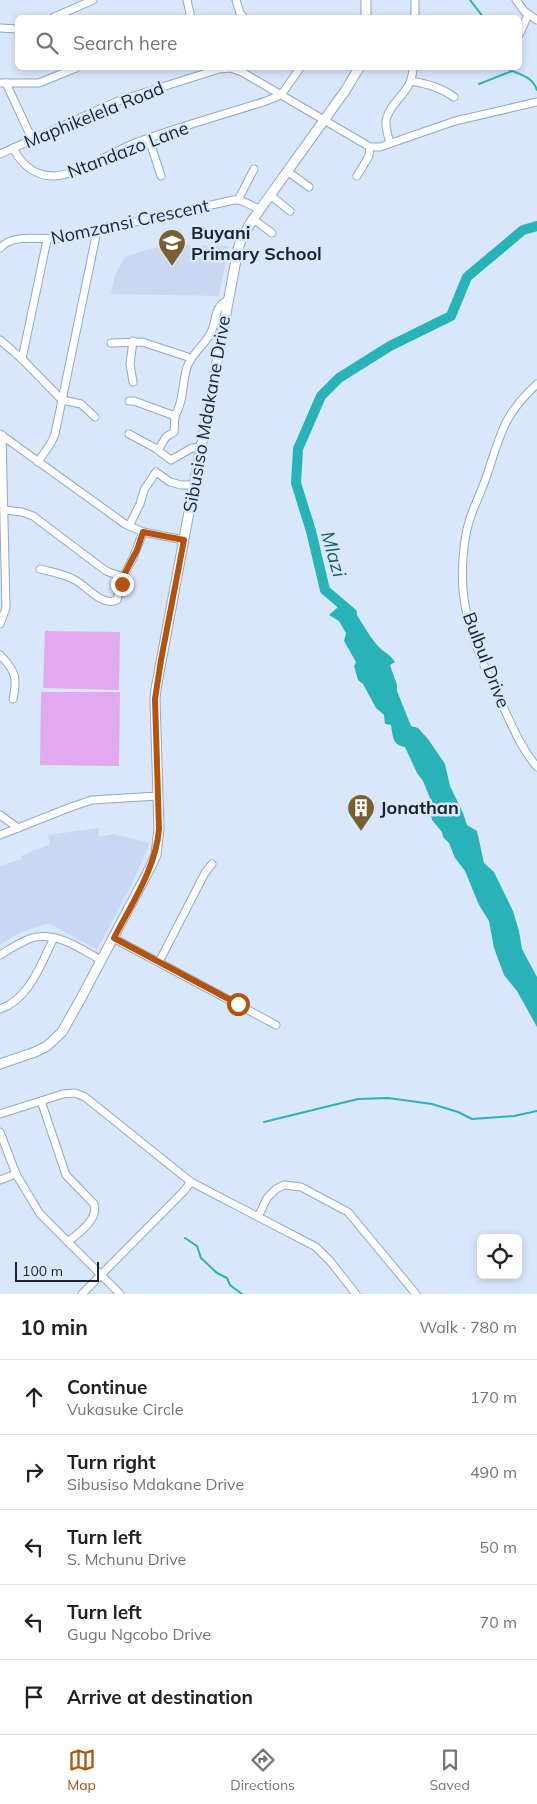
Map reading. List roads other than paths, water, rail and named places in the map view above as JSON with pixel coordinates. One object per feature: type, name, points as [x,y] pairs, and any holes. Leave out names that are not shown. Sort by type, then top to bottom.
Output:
[{"type":"street","points":[[59,15],[93,0]]},
{"type":"street","points":[[187,0],[190,15]]},
{"type":"street","points":[[236,0],[242,15]]},
{"type":"street","points":[[366,0],[366,15]]},
{"type":"street","points":[[414,0],[415,15]]},
{"type":"street","points":[[516,0],[528,15],[537,20]]},
{"type":"street","points":[[522,29],[528,15]]},
{"type":"street","points":[[0,28],[15,29]]},
{"type":"street","points":[[32,139],[3,83],[39,83],[71,70]]},
{"type":"street","name":"Maphikelela Road","points":[[0,154],[118,101],[205,70]]},
{"type":"street","name":"Maphikelela Road","points":[[236,70],[370,147]]},
{"type":"street","points":[[281,95],[299,70]]},
{"type":"street","name":"Sibusiso Mdakane Drive","points":[[0,1064],[47,1046],[62,1032],[114,938],[156,855],[159,829],[155,699],[238,249],[253,219],[358,70]]},
{"type":"street","points":[[390,143],[386,121],[411,81],[413,70]]},
{"type":"street","points":[[411,81],[430,85],[446,91],[454,97]]},
{"type":"street","name":"Ntandazo Lane","points":[[13,148],[23,165],[47,176],[54,176],[72,172],[131,145],[281,95]]},
{"type":"street","points":[[357,176],[369,156],[370,147],[380,147],[454,121],[537,102]]},
{"type":"street","points":[[149,139],[161,176]]},
{"type":"street","points":[[254,170],[238,200],[260,209]]},
{"type":"street","points":[[287,171],[309,188]]},
{"type":"street","points":[[270,195],[290,211]]},
{"type":"street","name":"Nomzansi Crescent","points":[[0,248],[3,244],[15,239],[47,240],[238,200]]},
{"type":"street","points":[[253,219],[272,233]]},
{"type":"street","points":[[38,462],[54,439],[97,231]]},
{"type":"street","points":[[22,359],[47,240]]},
{"type":"street","points":[[158,450],[166,437],[174,432],[175,416],[180,404],[184,378],[191,358],[209,336],[218,307],[228,300]]},
{"type":"street","points":[[0,340],[22,359],[62,400],[81,404],[95,417]]},
{"type":"street","points":[[111,343],[133,341],[152,345],[191,358]]},
{"type":"street","points":[[133,341],[130,355],[133,382]]},
{"type":"street","name":"Bulbul Drive","points":[[537,384],[514,408],[501,432],[470,519],[465,541],[463,576],[465,605],[481,656],[516,736],[529,758],[537,767]]},
{"type":"street","points":[[129,401],[175,416]]},
{"type":"street","points":[[1,434],[117,520],[143,532],[184,540]]},
{"type":"street","points":[[0,624],[6,608],[1,434]]},
{"type":"street","points":[[130,434],[171,460],[192,448],[202,447]]},
{"type":"street","points":[[129,526],[140,504],[144,490],[156,472],[170,482],[181,485],[195,485]]},
{"type":"street","points":[[4,510],[22,512],[33,516],[106,571],[123,577]]},
{"type":"street","points":[[40,569],[74,580],[107,602],[117,600],[123,577],[137,550],[143,532]]},
{"type":"street","points":[[0,655],[8,663],[16,676],[14,699]]},
{"type":"street","points":[[0,835],[92,800],[158,796]]},
{"type":"street","points":[[0,815],[18,828]]},
{"type":"street","points":[[159,962],[205,873],[212,864]]},
{"type":"street","points":[[0,955],[32,938],[46,936],[68,943],[101,960]]},
{"type":"street","points":[[0,1009],[13,1002],[25,990],[33,979],[54,938]]},
{"type":"street","points":[[114,938],[276,1025]]},
{"type":"street","points":[[0,1114],[70,1093],[85,1097],[191,1182],[319,1249],[356,1294]]},
{"type":"street","points":[[41,1101],[66,1175],[94,1204],[96,1209],[94,1218],[68,1242]]},
{"type":"street","points":[[1,1137],[16,1174],[40,1214],[120,1294]]},
{"type":"street","points":[[0,1180],[16,1174]]},
{"type":"street","points":[[82,1294],[184,1192],[191,1182]]},
{"type":"street","points":[[258,1217],[267,1198],[276,1189],[284,1185],[300,1187],[348,1212],[416,1294]]},
{"type":"waterway","points":[[470,0],[482,15]]},
{"type":"waterway","points":[[511,70],[532,81],[537,90]]},
{"type":"waterway","points":[[479,84],[512,71]]},
{"type":"waterway","name":"Mlazi","points":[[352,613],[325,590],[311,531],[296,483],[298,449],[321,396],[339,378],[390,346],[451,316],[467,277],[523,230],[537,226]]},
{"type":"waterway","points":[[264,1122],[358,1099],[388,1098],[432,1104],[458,1112],[472,1119],[514,1116],[537,1111]]},
{"type":"waterway","points":[[185,1238],[197,1246],[201,1258],[217,1273],[227,1278],[230,1285],[242,1294]]},
{"type":"place","name":"Buyani Primary School","points":[[172,267]]},
{"type":"place","name":"Jonathan","points":[[361,832]]}]
